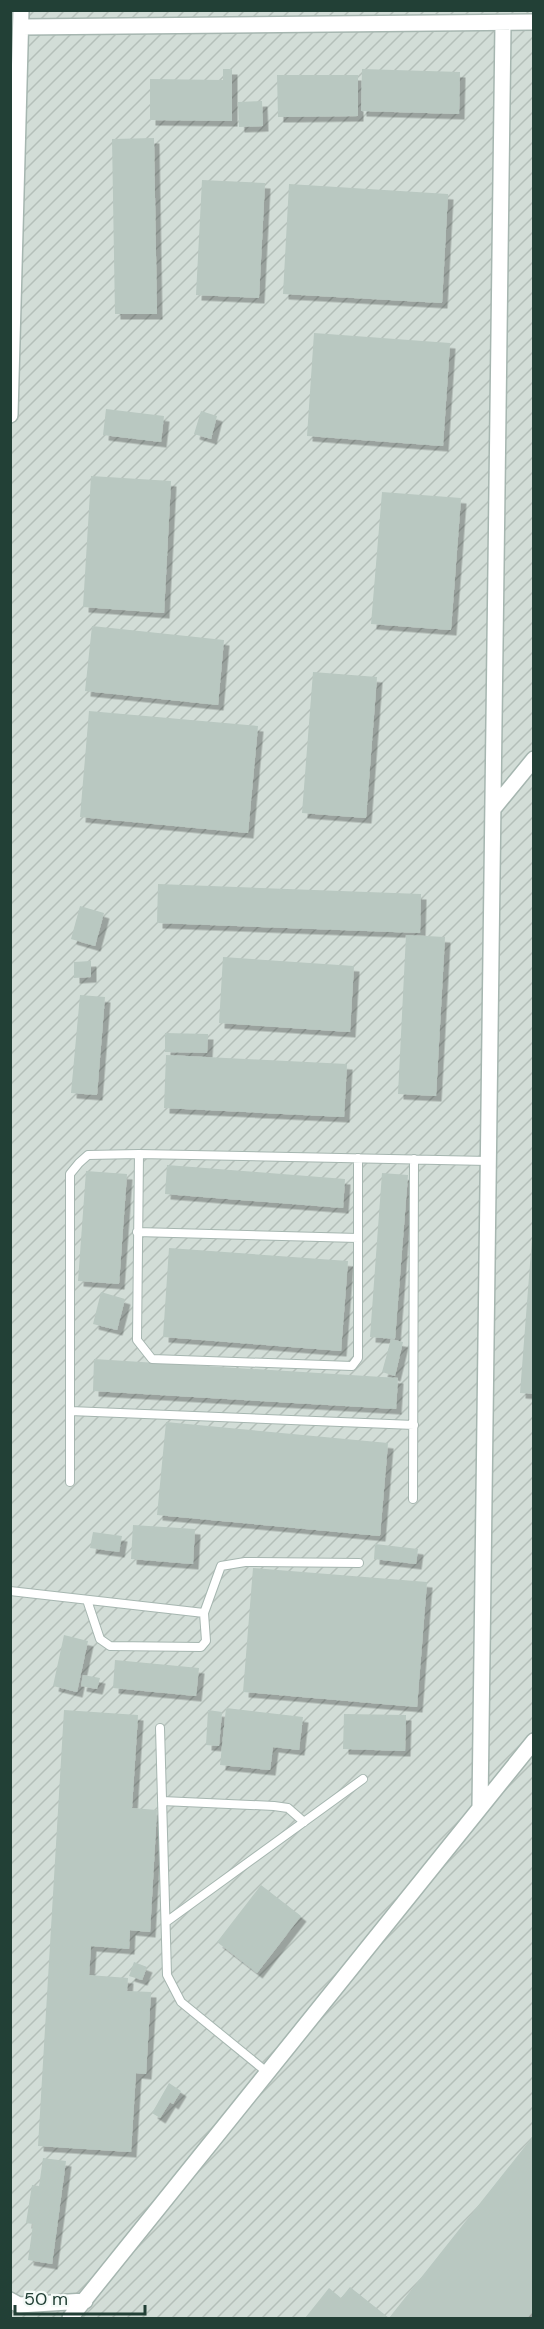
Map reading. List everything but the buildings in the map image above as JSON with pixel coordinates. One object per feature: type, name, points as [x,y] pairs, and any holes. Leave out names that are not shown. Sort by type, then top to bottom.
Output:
[{"type":"street","points":[[10,415],[21,10]]},
{"type":"street","points":[[21,27],[534,22]]},
{"type":"street","points":[[480,1808],[503,24]]},
{"type":"street","points":[[493,809],[534,759]]},
{"type":"street","points":[[70,2319],[534,1742]]},
{"type":"street","points":[[10,2300],[19,2305],[85,2301]]},
{"type":"lane","points":[[139,1154],[137,1340],[152,1359],[352,1366],[358,1358],[358,1158]]},
{"type":"lane","points":[[70,1482],[70,1174],[88,1155],[488,1161]]},
{"type":"lane","points":[[413,1499],[414,1160]]},
{"type":"lane","points":[[137,1232],[358,1238]]},
{"type":"lane","points":[[70,1411],[414,1425]]},
{"type":"lane","points":[[87,1600],[100,1639],[110,1646],[201,1647],[206,1641],[204,1613],[221,1566],[245,1562],[359,1563]]},
{"type":"lane","points":[[10,1591],[204,1613]]},
{"type":"lane","points":[[160,1728],[167,1975],[181,2002],[268,2073]]},
{"type":"lane","points":[[166,1922],[363,1779]]},
{"type":"lane","points":[[162,1801],[288,1808],[304,1822]]},
{"type":"shaded area","points":[[11,11],[533,11],[533,2318],[11,2318]]}]
